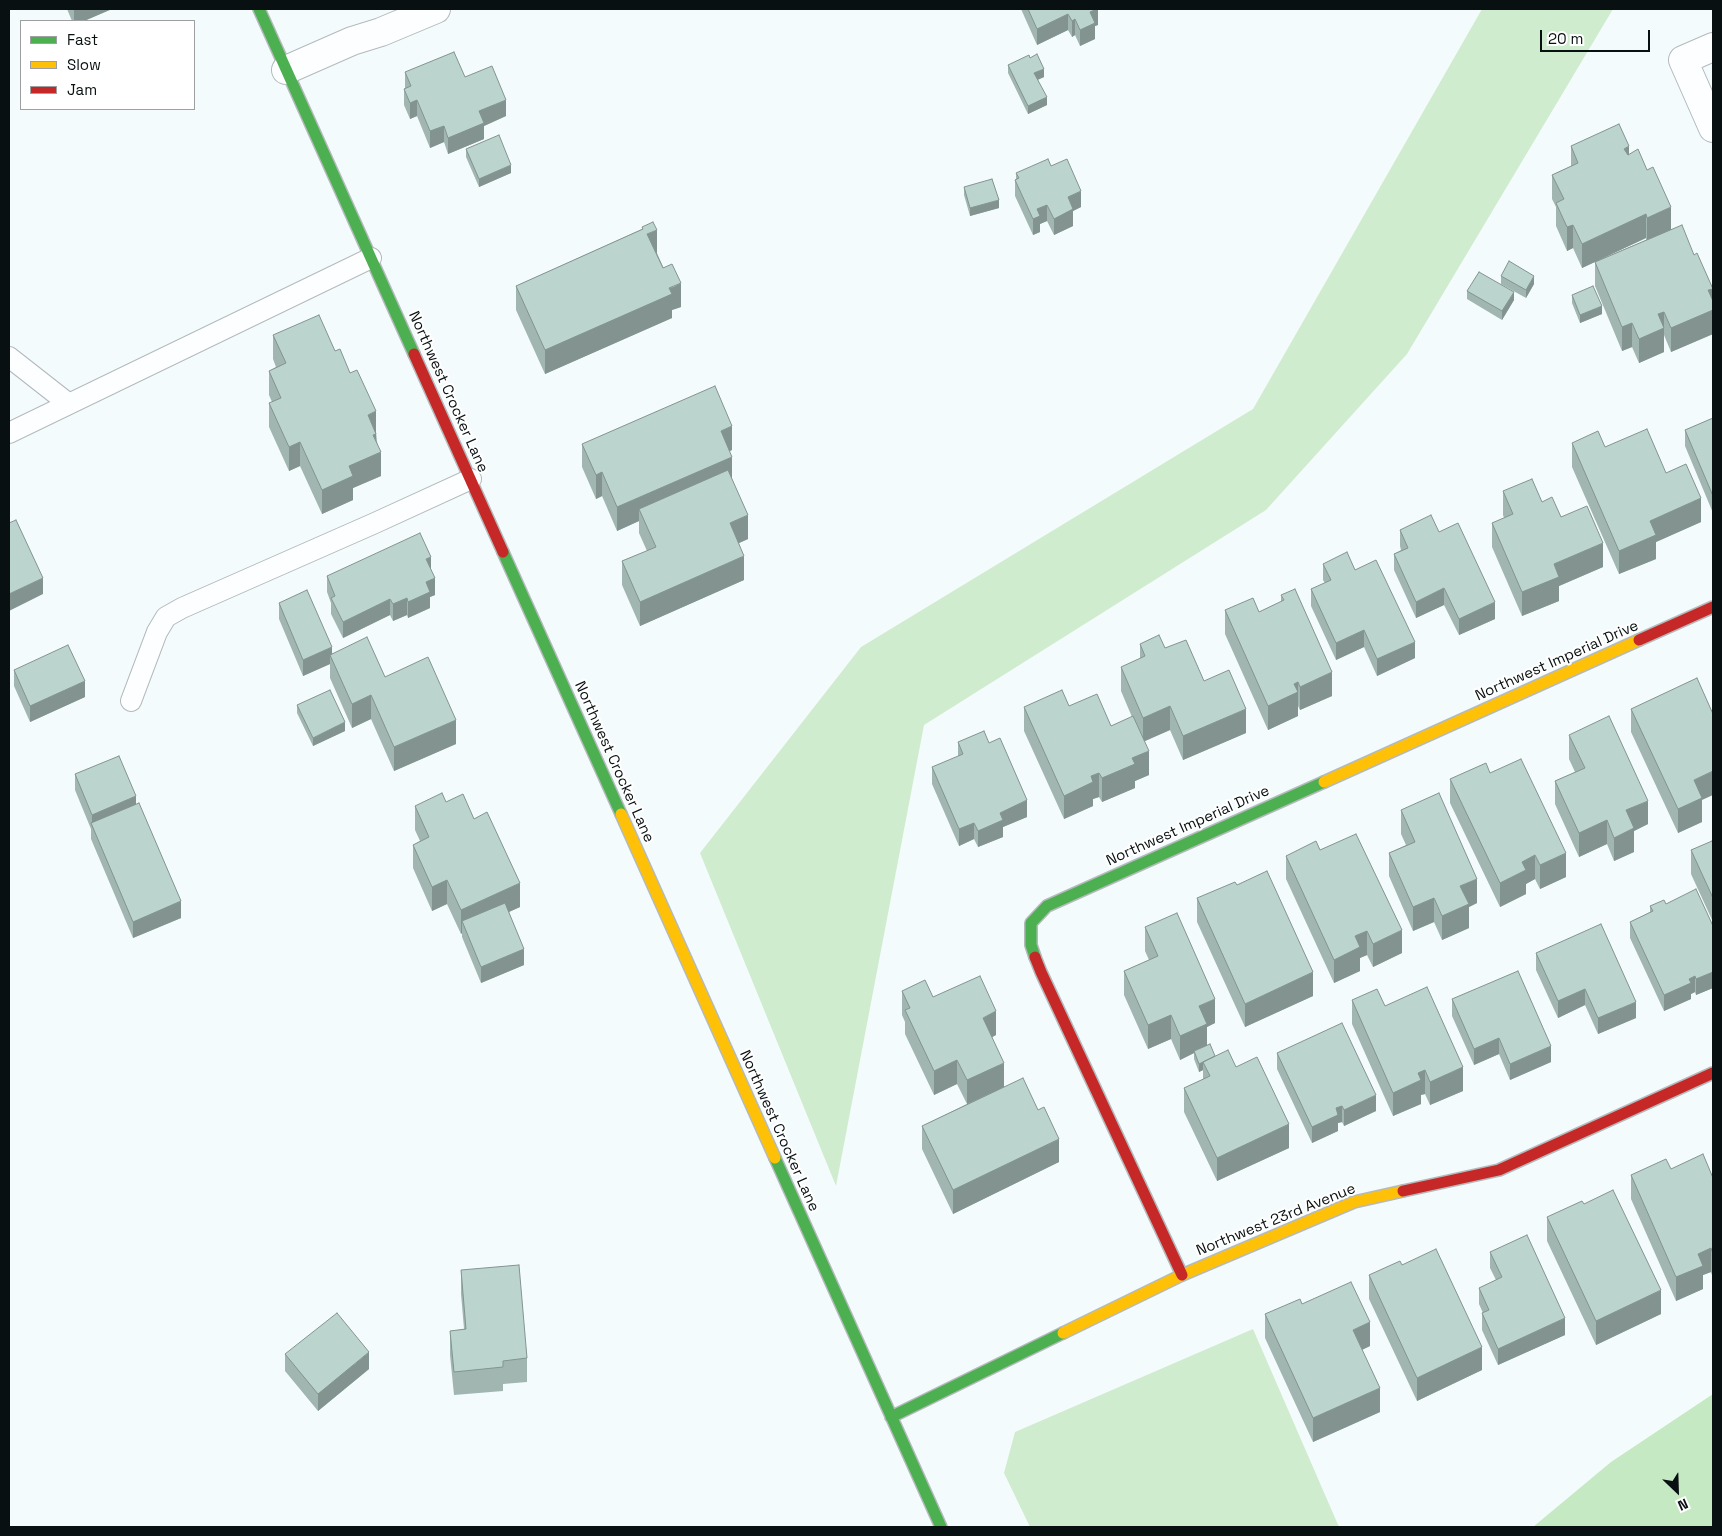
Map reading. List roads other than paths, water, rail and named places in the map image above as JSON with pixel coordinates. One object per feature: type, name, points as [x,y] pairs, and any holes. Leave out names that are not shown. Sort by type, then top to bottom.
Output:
[{"type":"street","name":"Northwest Crocker Lane","points":[[259,9],[941,1527]]},
{"type":"street","points":[[286,70],[352,41],[381,32],[436,9]]},
{"type":"street","points":[[1713,47],[1683,60],[1713,128]]},
{"type":"street","name":"Northwest Imperial Drive","points":[[1182,1275],[1041,972],[1031,944],[1030,923],[1047,906],[1713,607]]},
{"type":"street","name":"Northwest 23rd Avenue","points":[[891,1417],[1182,1275],[1354,1202],[1499,1170],[1713,1073]]},
{"type":"lane","points":[[9,432],[371,258]]},
{"type":"lane","points":[[9,357],[69,404]]},
{"type":"lane","points":[[132,701],[157,632],[166,617],[182,608],[470,479]]}]
